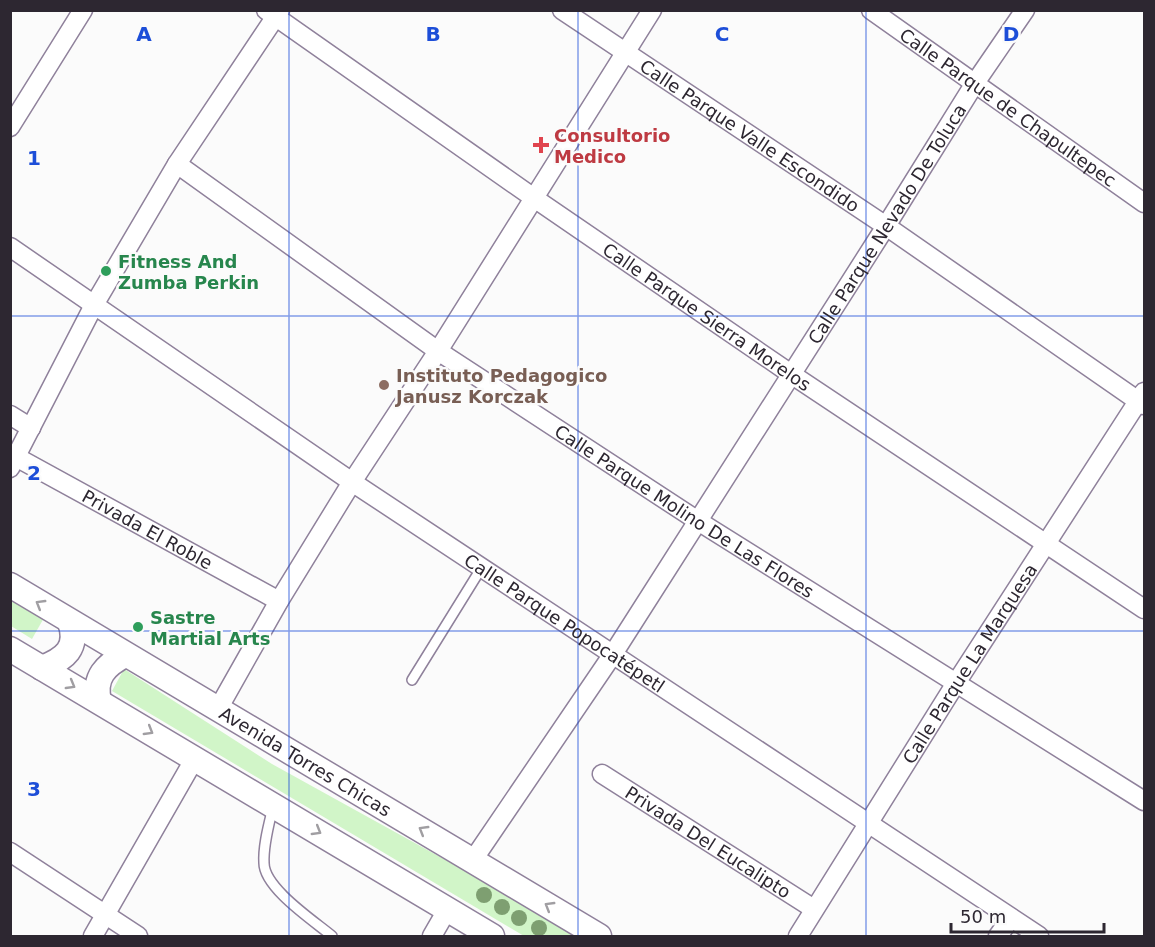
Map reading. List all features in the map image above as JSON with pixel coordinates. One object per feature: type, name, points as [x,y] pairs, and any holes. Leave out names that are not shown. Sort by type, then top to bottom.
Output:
[{"type":"main road","name":"Avenida Torres Chicas","points":[[10,585],[599,936]]},
{"type":"main road","points":[[42,669],[57,662],[72,644],[74,633],[70,622]]},
{"type":"main road","points":[[10,649],[492,936]]},
{"type":"main road","points":[[99,701],[97,686],[101,675],[108,665],[125,655]]},
{"type":"street","points":[[10,127],[83,10]]},
{"type":"street","name":"Calle Parque Valle Escondido","points":[[562,10],[1143,399]]},
{"type":"street","points":[[218,709],[279,602],[352,482],[438,351],[652,10]]},
{"type":"street","name":"Calle Parque de Chapultepec","points":[[871,10],[1144,203]]},
{"type":"street","name":"Calle Parque Nevado De Toluca","points":[[473,860],[613,654],[886,226],[975,82],[1024,10]]},
{"type":"street","points":[[13,463],[94,305],[177,164],[274,13]]},
{"type":"street","name":"Calle Parque Sierra Morelos","points":[[274,13],[534,198],[791,374],[1144,609]]},
{"type":"street","name":"Calle Parque Molino De Las Flores","points":[[177,164],[438,351],[698,521],[1144,801]]},
{"type":"street","name":"Calle Parque Popocatépetl","points":[[10,248],[352,482],[1039,936]]},
{"type":"street","name":"Calle Parque La Marquesa","points":[[798,936],[956,683],[1143,399]]},
{"type":"street","points":[[10,415],[31,428]]},
{"type":"street","name":"Privada El Roble","points":[[13,463],[279,602]]},
{"type":"street","points":[[93,936],[195,758]]},
{"type":"street","name":"Privada Del Eucalipto","points":[[602,774],[814,909]]},
{"type":"street","points":[[10,852],[138,936]]},
{"type":"street","points":[[432,936],[447,910]]},
{"type":"street","points":[[998,936],[1011,918]]},
{"type":"lane","points":[[412,680],[482,567]]},
{"type":"lane","points":[[274,805],[263,864],[267,874],[292,904],[332,936]]},
{"type":"green space","points":[[11,596],[45,616],[32,639],[11,626]]},
{"type":"green space","points":[[124,669],[272,764],[578,936],[524,936],[112,691]]},
{"type":"place","name":"Consultorio Medico","points":[[541,145]]},
{"type":"place","name":"Fitness And Zumba Perkin","points":[[106,271]]},
{"type":"place","name":"Instituto Pedagogico Janusz Korczak","points":[[384,385]]},
{"type":"place","name":"Sastre Martial Arts","points":[[138,627]]}]
